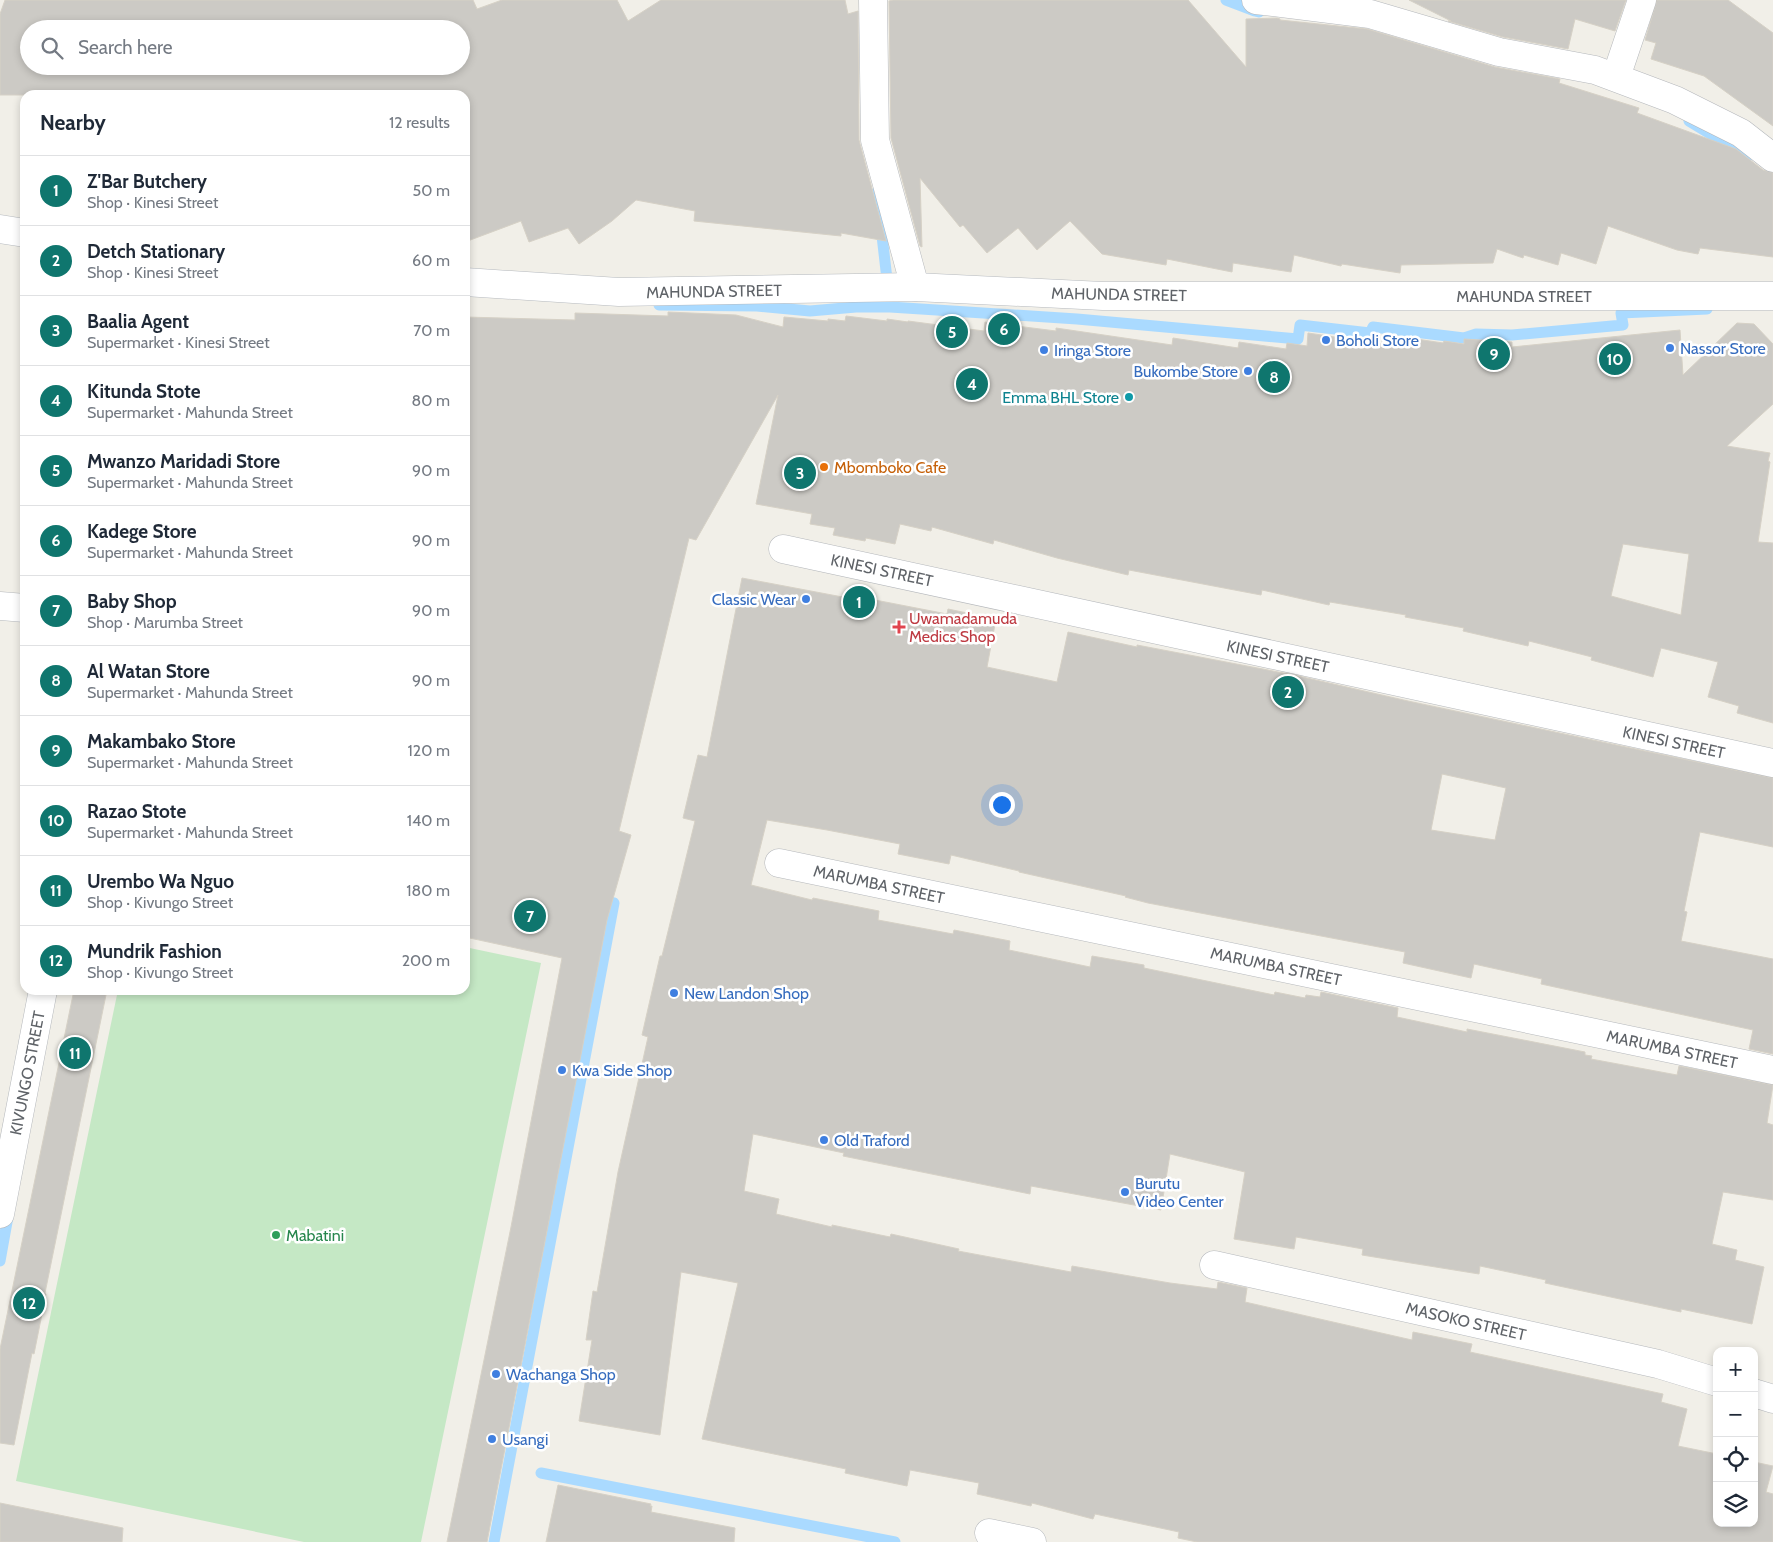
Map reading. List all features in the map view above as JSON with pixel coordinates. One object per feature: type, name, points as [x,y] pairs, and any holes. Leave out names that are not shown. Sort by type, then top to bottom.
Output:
[{"type":"street","points":[[873,0],[875,140],[915,288]]},
{"type":"street","points":[[1256,0],[1370,14],[1499,52],[1594,70],[1675,100],[1741,134],[1773,158]]},
{"type":"street","points":[[1616,78],[1642,0]]},
{"type":"street","points":[[0,230],[20,232]]},
{"type":"street","name":"MAHUNDA STREET","points":[[470,282],[619,292],[915,288],[1103,296],[1773,296]]},
{"type":"street","name":"KINESI STREET","points":[[783,549],[1773,763]]},
{"type":"street","points":[[0,606],[20,608]]},
{"type":"street","name":"MARUMBA STREET","points":[[779,863],[1773,1070]]},
{"type":"street","name":"KIVUNGO STREET","points":[[0,1214],[42,995]]},
{"type":"street","name":"MASOKO STREET","points":[[1214,1265],[1658,1364],[1713,1381]]},
{"type":"street","points":[[1758,1394],[1773,1399]]},
{"type":"street","points":[[990,1533],[1032,1542]]},
{"type":"green space","name":"Mabatini","points":[[470,948],[541,963],[421,1542],[304,1542],[16,1481],[117,995],[470,995]]},
{"type":"building","points":[[5,0],[473,0],[477,9],[502,0],[617,0],[628,21],[661,0],[845,0],[848,14],[858,11],[859,140],[886,241],[841,233],[841,236],[694,221],[695,211],[636,200],[612,221],[579,244],[568,228],[529,242],[521,221],[470,240],[470,90],[20,90],[20,95],[0,95],[0,14]]},
{"type":"building","points":[[1188,0],[1246,67],[1246,19],[1277,18],[1280,20],[1367,29],[1495,67],[1560,79],[1559,83],[1639,108],[1637,113],[1736,149],[1763,170],[1773,173],[1773,257],[1700,248],[1698,254],[1677,250],[1608,226],[1596,264],[1561,253],[1558,265],[1524,255],[1523,258],[1497,249],[1493,263],[1401,265],[1400,273],[1342,264],[1341,266],[1294,255],[1291,272],[1233,263],[1232,272],[1167,259],[1166,265],[1102,254],[1070,221],[1037,250],[1018,228],[987,253],[963,225],[960,227],[920,178],[922,247],[920,246],[891,138],[889,1]]},
{"type":"building","points":[[1409,0],[1626,0],[1615,31],[1575,19],[1568,49],[1503,37],[1448,21],[1451,21]]},
{"type":"building","points":[[1657,0],[1728,0],[1773,33],[1773,126],[1704,76],[1651,59],[1656,43],[1645,40]]},
{"type":"building","points":[[668,312],[736,315],[783,327],[784,317],[845,321],[846,316],[887,321],[887,319],[908,321],[984,331],[985,322],[1056,331],[1056,328],[1172,345],[1173,338],[1238,348],[1239,342],[1286,349],[1287,343],[1307,346],[1308,333],[1382,344],[1383,334],[1443,343],[1444,341],[1464,344],[1464,339],[1512,342],[1512,347],[1680,330],[1683,375],[1737,323],[1754,324],[1773,344],[1773,404],[1727,446],[1770,453],[1758,542],[1773,543],[1773,723],[1737,713],[1739,706],[1708,697],[1718,662],[1661,648],[1653,677],[1591,660],[1592,657],[1529,641],[1528,646],[1463,631],[1464,628],[1405,617],[1406,615],[1330,602],[1329,605],[1262,590],[1261,595],[1129,570],[1128,575],[994,540],[993,544],[932,527],[931,531],[900,524],[895,544],[866,538],[865,541],[833,535],[835,528],[810,524],[812,514],[756,504],[778,395],[696,540],[689,538],[619,831],[631,835],[607,920],[487,1542],[447,1542],[511,1227],[562,958],[470,938],[470,317],[575,320],[575,313],[668,316]],"holes":[[[1623,544],[1689,554],[1681,615],[1611,596]]]},
{"type":"building","points":[[742,578],[869,602],[870,599],[947,614],[948,609],[996,619],[987,667],[1057,682],[1068,632],[1137,647],[1137,645],[1294,675],[1773,778],[1773,847],[1700,832],[1684,911],[1687,912],[1681,941],[1773,959],[1773,1054],[1749,1049],[1753,1030],[1541,984],[1542,979],[1474,964],[1471,978],[1403,963],[1405,952],[1148,903],[1126,896],[951,855],[949,864],[898,854],[900,844],[767,820],[751,885],[812,900],[813,898],[879,911],[878,920],[953,934],[954,930],[1010,941],[1009,950],[1090,967],[1092,956],[1144,965],[1144,968],[1274,995],[1275,992],[1305,998],[1306,995],[1320,997],[1321,992],[1398,1008],[1397,1017],[1467,1032],[1467,1029],[1585,1052],[1585,1055],[1592,1056],[1591,1059],[1677,1075],[1679,1066],[1773,1085],[1767,1123],[1773,1125],[1773,1200],[1723,1192],[1712,1244],[1737,1250],[1735,1260],[1764,1267],[1752,1324],[1681,1309],[1681,1312],[1545,1283],[1546,1280],[1480,1266],[1479,1274],[1362,1255],[1363,1249],[1296,1237],[1294,1249],[1234,1239],[1245,1172],[1170,1154],[1161,1210],[1031,1186],[1030,1194],[843,1156],[844,1153],[753,1134],[744,1191],[779,1199],[776,1214],[832,1227],[832,1225],[890,1237],[891,1234],[959,1249],[958,1251],[1071,1272],[1072,1266],[1217,1289],[1218,1282],[1247,1288],[1245,1302],[1412,1340],[1413,1332],[1472,1344],[1470,1352],[1663,1394],[1661,1402],[1687,1409],[1678,1446],[1713,1453],[1713,1527],[1758,1527],[1758,1463],[1773,1466],[1766,1492],[1773,1494],[1773,1542],[1197,1542],[1178,1538],[1179,1532],[1095,1514],[1093,1519],[1032,1503],[1031,1506],[977,1494],[979,1483],[910,1470],[907,1486],[845,1473],[846,1469],[702,1439],[738,1283],[681,1272],[660,1435],[579,1421],[592,1340],[586,1340],[593,1291],[597,1292],[618,1172],[648,1037],[642,1035],[660,956],[662,956],[695,821],[683,818],[698,755],[707,757]],"holes":[[[1442,774],[1506,788],[1495,840],[1431,830]]]},
{"type":"building","points":[[73,995],[106,995],[14,1445],[0,1443],[0,1349]]},
{"type":"building","points":[[558,1485],[651,1504],[651,1512],[735,1528],[734,1542],[546,1542]]},
{"type":"building","points":[[0,1503],[123,1528],[122,1542],[0,1542]]},
{"type":"waterway","points":[[1226,0],[1259,12]]},
{"type":"waterway","points":[[1689,121],[1737,150],[1746,159]]},
{"type":"waterway","points":[[877,192],[888,288]]},
{"type":"waterway","points":[[659,305],[757,306],[810,311],[856,307],[890,307],[1077,319],[1298,339],[1300,325],[1370,333],[1373,327],[1464,338],[1476,334],[1512,335],[1623,325],[1621,313],[1707,309]]},
{"type":"waterway","points":[[494,1542],[614,903],[598,900]]},
{"type":"waterway","points":[[0,1261],[9,1211]]},
{"type":"waterway","points":[[541,1473],[895,1542]]},
{"type":"place","name":"Kadege Store","points":[[1004,329]]},
{"type":"place","name":"Mwanzo Maridadi Store","points":[[952,332]]},
{"type":"place","name":"Boholi Store","points":[[1326,340]]},
{"type":"place","name":"Nassor Store","points":[[1670,348]]},
{"type":"place","name":"Iringa Store","points":[[1044,350]]},
{"type":"place","name":"Makambako Store","points":[[1494,354]]},
{"type":"place","name":"Razao Stote","points":[[1615,359]]},
{"type":"place","name":"Bukombe Store","points":[[1248,371]]},
{"type":"place","name":"Al Watan Store","points":[[1274,377]]},
{"type":"place","name":"Kitunda Stote","points":[[972,384]]},
{"type":"place","name":"Emma BHL Store","points":[[1129,397]]},
{"type":"place","name":"Mbomboko Cafe","points":[[824,467]]},
{"type":"place","name":"Baalia Agent","points":[[800,473]]},
{"type":"place","name":"Classic Wear","points":[[806,599]]},
{"type":"place","name":"Z'Bar Butchery","points":[[859,602]]},
{"type":"place","name":"Uwamadamuda Medics Shop","points":[[899,627]]},
{"type":"place","name":"Detch Stationary","points":[[1288,692]]},
{"type":"place","name":"Baby Shop","points":[[530,916]]},
{"type":"place","name":"New Landon Shop","points":[[674,993]]},
{"type":"place","name":"Urembo Wa Nguo","points":[[75,1053]]},
{"type":"place","name":"Kwa Side Shop","points":[[562,1070]]},
{"type":"place","name":"Old Traford","points":[[824,1140]]},
{"type":"place","name":"Burutu Video Center","points":[[1125,1192]]},
{"type":"place","name":"Mabatini","points":[[276,1235]]},
{"type":"place","name":"Mundrik Fashion","points":[[29,1303]]},
{"type":"place","name":"Wachanga Shop","points":[[496,1374]]},
{"type":"place","name":"Usangi","points":[[492,1439]]}]
